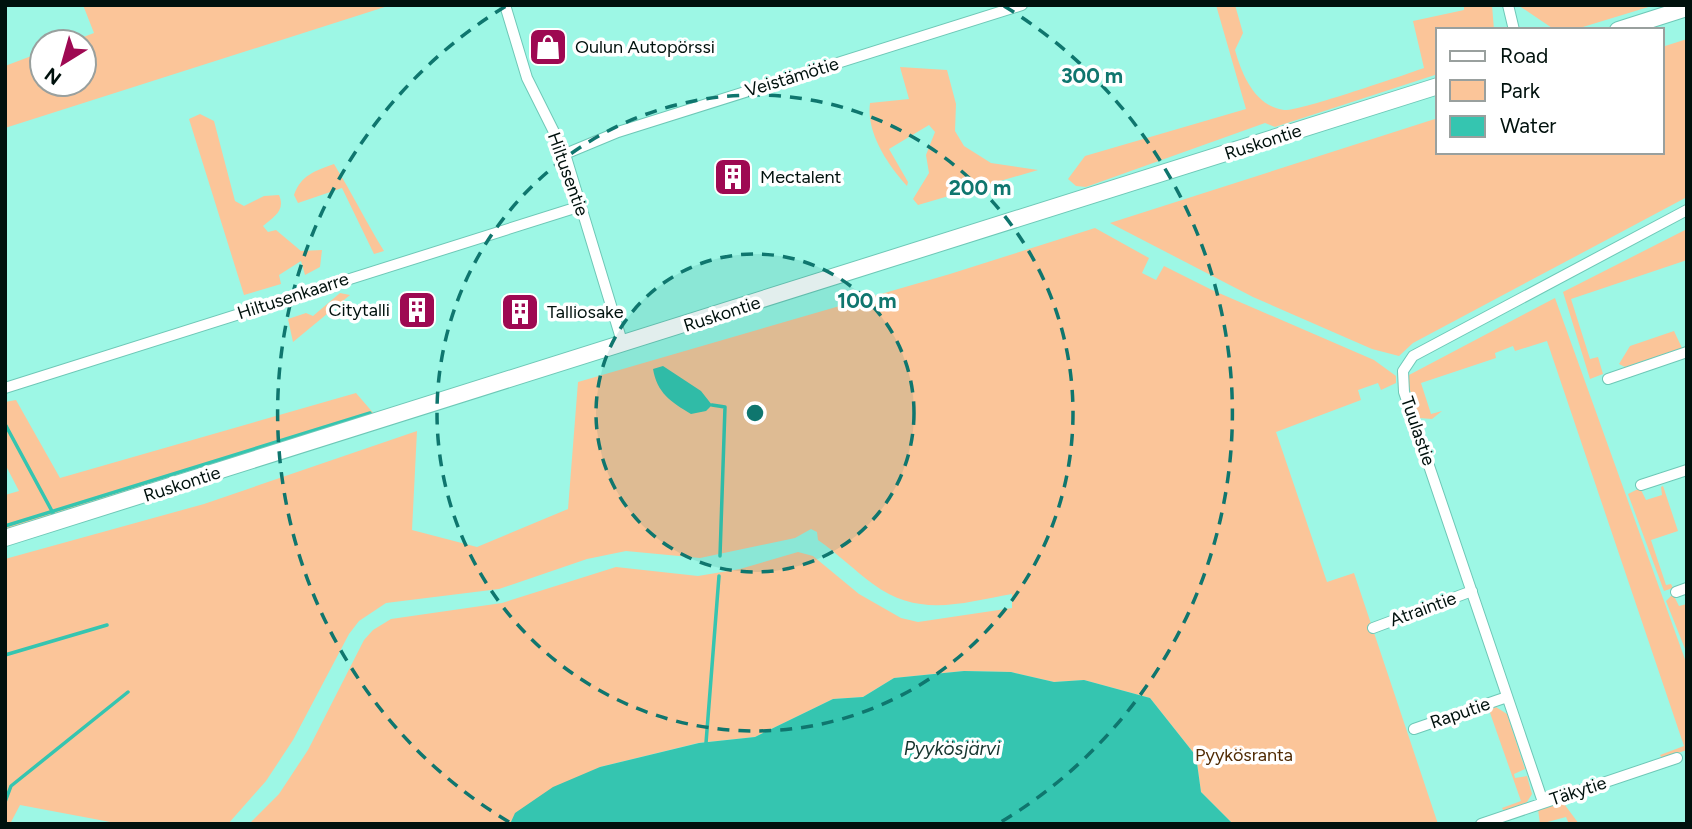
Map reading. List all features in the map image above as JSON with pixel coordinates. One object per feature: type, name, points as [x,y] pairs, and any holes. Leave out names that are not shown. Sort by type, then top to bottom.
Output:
[{"type":"main road","points":[[1624,28],[1687,8]]},
{"type":"main road","name":"Ruskontie","points":[[5,538],[1436,87]]},
{"type":"street","name":"Hiltusentie","points":[[505,5],[527,78],[565,154],[623,345]]},
{"type":"street","name":"Veistämötie","points":[[565,154],[618,132],[1022,5]]},
{"type":"street","points":[[1507,5],[1513,28]]},
{"type":"street","name":"Hiltusenkaarre","points":[[5,388],[581,206]]},
{"type":"street","name":"Tuulastie","points":[[1543,802],[1404,391],[1404,364],[1413,356],[1687,210]]},
{"type":"street","points":[[1608,379],[1687,352]]},
{"type":"street","points":[[1641,485],[1687,470]]},
{"type":"street","name":"Atraintie","points":[[1373,628],[1472,591]]},
{"type":"street","name":"Raputie","points":[[1413,729],[1507,697]]},
{"type":"street","name":"Täkytie","points":[[1480,824],[1676,758]]},
{"type":"green space","points":[[83,5],[391,5],[5,128],[5,66],[28,57],[28,98],[98,98],[98,28],[92,28]]},
{"type":"green space","points":[[1216,5],[1235,5],[1243,33],[1235,50],[1246,79],[1265,102],[1284,110],[1329,99],[1424,68],[1413,21],[1464,10],[1464,5],[1492,5],[1494,28],[1436,28],[1436,75],[1275,127],[1265,123],[1086,187],[1076,186],[1068,179],[1085,156],[1246,109]]},
{"type":"green space","points":[[1518,5],[1655,5],[1580,28],[1552,28]]},
{"type":"green space","points":[[1687,39],[1687,197],[1413,343],[1399,356],[1372,349],[1253,297],[1110,223],[1436,119],[1436,154],[1664,154],[1664,46]]},
{"type":"green space","points":[[900,67],[947,70],[956,104],[955,131],[964,146],[991,163],[1038,170],[918,205],[913,199],[929,173],[926,155],[935,132],[929,125],[889,149],[908,182],[907,186],[880,148],[871,126],[870,103],[909,99]]},
{"type":"green space","points":[[200,114],[214,121],[235,201],[244,206],[264,196],[279,195],[280,209],[263,226],[268,232],[276,230],[301,251],[322,250],[320,267],[305,275],[301,261],[279,275],[281,284],[244,295],[189,119]]},
{"type":"green space","points":[[334,164],[384,251],[374,254],[342,188],[298,203],[294,195],[305,178]]},
{"type":"green space","name":"Pyykösranta","points":[[1095,228],[1149,258],[1142,273],[1156,280],[1164,266],[1212,290],[1374,360],[1396,376],[1396,383],[1381,390],[1378,383],[1358,390],[1361,400],[1276,432],[1327,582],[1354,573],[1438,824],[1233,824],[1201,792],[1196,756],[1150,698],[1084,680],[1054,682],[1011,672],[964,671],[894,678],[863,697],[833,699],[755,737],[698,743],[600,767],[516,813],[510,824],[249,824],[279,794],[308,750],[364,640],[373,630],[391,619],[502,603],[616,567],[698,576],[740,569],[798,552],[813,556],[859,594],[901,618],[918,622],[1012,608],[1012,594],[941,605],[907,601],[890,595],[818,540],[817,532],[811,529],[795,538],[700,558],[626,551],[587,559],[499,589],[386,603],[359,621],[349,634],[293,740],[266,781],[228,824],[121,824],[20,805],[10,824],[5,824],[5,559],[204,504],[417,431],[412,530],[477,547],[568,509],[578,382],[950,274]]},
{"type":"green space","points":[[1687,229],[1687,260],[1571,299],[1590,359],[1598,357],[1603,374],[1590,379],[1563,292]]},
{"type":"green space","points":[[340,293],[350,295],[293,342],[288,319],[306,313],[313,316]]},
{"type":"green space","points":[[1555,298],[1687,665],[1687,750],[1662,758],[1660,755],[1684,746],[1547,341],[1515,351],[1513,346],[1495,353],[1496,358],[1421,383],[1431,414],[1442,411],[1432,419],[1419,418],[1409,387],[1409,375]]},
{"type":"green space","points":[[1674,331],[1682,348],[1625,367],[1619,364],[1630,346]]},
{"type":"green space","points":[[356,393],[375,415],[5,531],[5,495],[19,491],[5,464],[5,402],[16,400],[60,478]]},
{"type":"green space","points":[[1663,486],[1678,531],[1651,540],[1666,585],[1671,584],[1673,588],[1664,591],[1628,494],[1640,488],[1646,500],[1662,495]]},
{"type":"green space","points":[[1673,594],[1679,606],[1687,604],[1687,654],[1666,601]]},
{"type":"green space","points":[[1496,707],[1507,714],[1525,769],[1514,774],[1515,778],[1527,776],[1532,794],[1527,802],[1504,811],[1502,808],[1521,801],[1489,710]]},
{"type":"green space","points":[[1562,801],[1579,824],[1569,824],[1566,817],[1540,824],[1538,809]]},
{"type":"water","points":[[663,366],[701,391],[712,405],[706,411],[691,414],[671,401],[658,384],[653,369]]},
{"type":"water","name":"Pyykösjärvi","points":[[964,671],[1011,672],[1054,682],[1084,680],[1150,698],[1196,756],[1201,792],[1233,824],[510,824],[515,813],[553,787],[600,767],[699,743],[755,737],[833,699],[863,697],[894,678]]},
{"type":"waterway","points":[[712,405],[725,407],[720,556]]},
{"type":"waterway","points":[[5,526],[370,413]]},
{"type":"waterway","points":[[5,424],[53,513]]},
{"type":"waterway","points":[[706,743],[719,576]]},
{"type":"waterway","points":[[5,655],[107,625]]},
{"type":"waterway","points":[[5,802],[11,786],[128,692]]},
{"type":"place","name":"Oulun Autopörssi","points":[[548,47]]},
{"type":"place","name":"Mectalent","points":[[733,177]]},
{"type":"place","name":"Citytalli","points":[[417,310]]},
{"type":"place","name":"Talliosake","points":[[520,312]]}]
